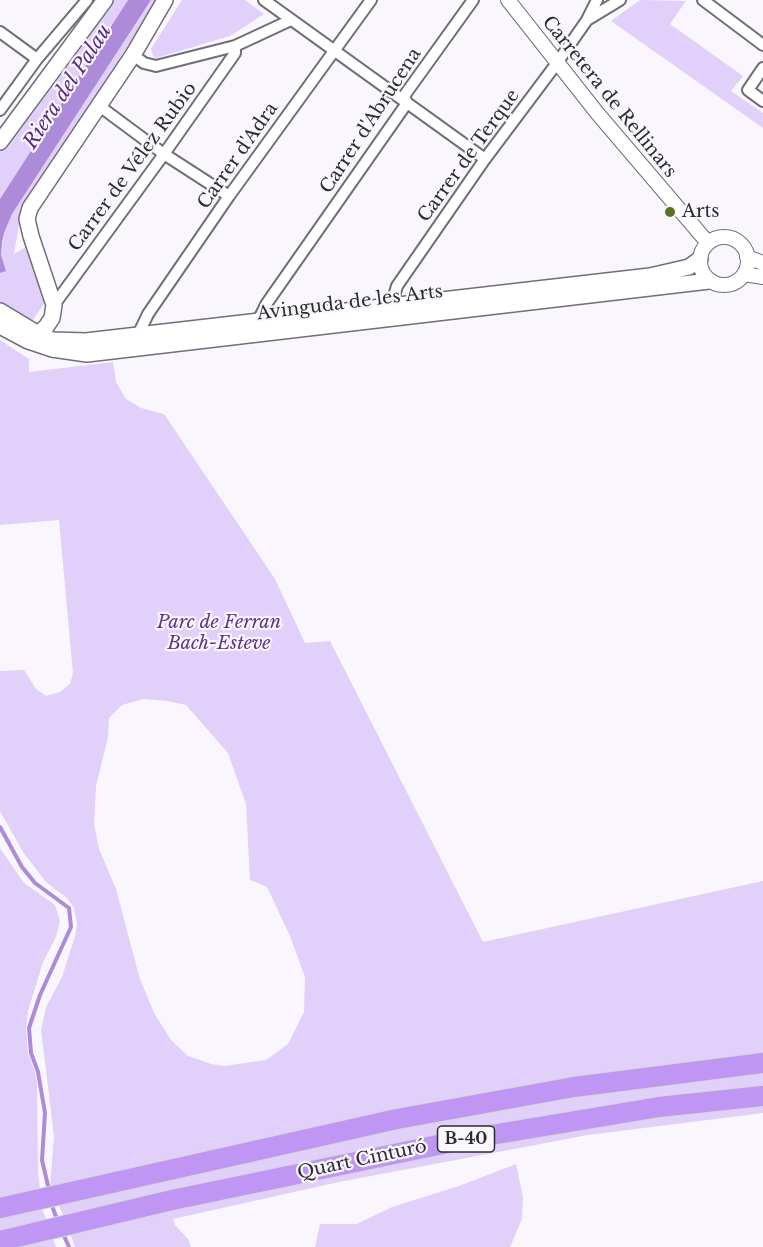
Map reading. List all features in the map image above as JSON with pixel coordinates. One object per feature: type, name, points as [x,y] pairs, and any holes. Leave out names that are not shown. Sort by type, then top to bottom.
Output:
[{"type":"highway","name":"Quart Cinturó","points":[[0,1208],[398,1119],[574,1087],[763,1063]]},
{"type":"highway","name":"Quart Cinturó","points":[[0,1241],[172,1200],[377,1156],[659,1107],[763,1096]]},
{"type":"main road","points":[[0,142],[105,0]]},
{"type":"main road","points":[[0,311],[48,321],[27,219],[30,208],[133,55],[165,0]]},
{"type":"main road","name":"Avinguda de les Arts","points":[[0,325],[28,341],[52,350],[87,354],[650,276],[689,267],[700,259]]},
{"type":"main road","name":"Avinguda de les Arts","points":[[0,325],[10,326],[28,334],[48,321],[52,340],[72,340],[710,281]]},
{"type":"street","points":[[0,110],[36,59],[87,0]]},
{"type":"street","points":[[264,0],[485,159]]},
{"type":"street","name":"Carrer d'Adra","points":[[138,335],[148,314],[229,196],[371,0]]},
{"type":"street","name":"Carrer d'Abrucena","points":[[258,321],[267,303],[407,103],[404,96],[473,0]]},
{"type":"street","name":"Carretera de Rellinars","points":[[508,0],[605,123],[708,243]]},
{"type":"street","name":"Carrer de Terque","points":[[394,312],[397,286],[485,159],[557,63],[587,20],[597,0]]},
{"type":"street","name":"Carrer de Terque","points":[[587,20],[620,0]]},
{"type":"street","points":[[703,0],[763,45]]},
{"type":"street","points":[[133,55],[144,63],[156,66],[235,46],[291,20]]},
{"type":"street","points":[[0,32],[36,59]]},
{"type":"street","name":"Carrer de Vélez Rubio","points":[[48,321],[235,53],[235,46]]},
{"type":"street","points":[[763,68],[748,90],[763,101]]},
{"type":"street","points":[[98,105],[164,154],[229,196]]},
{"type":"street","points":[[718,238],[729,238],[743,247],[747,257],[744,274],[728,285],[710,281],[701,271],[700,259],[708,243],[718,238]]},
{"type":"street","points":[[747,257],[763,263]]},
{"type":"street","points":[[744,274],[763,277]]},
{"type":"green space","points":[[112,0],[128,0],[0,199],[0,150],[83,42]]},
{"type":"green space","points":[[151,0],[155,0],[136,33],[21,212],[14,254],[26,247],[45,302],[33,320],[23,317],[0,303],[0,273],[5,271],[1,255],[4,233],[12,214]]},
{"type":"green space","points":[[182,0],[245,0],[264,14],[230,36],[156,58],[151,49]]},
{"type":"green space","points":[[640,0],[686,1],[670,24],[743,76],[731,91],[763,113],[763,128],[611,21]]},
{"type":"green space","name":"Parc de Ferran Bach-Esteve","points":[[0,340],[29,359],[29,372],[113,362],[116,382],[126,399],[141,408],[164,414],[275,579],[305,643],[330,641],[483,942],[763,881],[763,1113],[588,1135],[339,1182],[173,1219],[175,1225],[188,1239],[191,1247],[75,1247],[50,1188],[54,1136],[41,1030],[46,1007],[62,977],[77,925],[74,908],[68,899],[46,882],[23,852],[0,811],[0,671],[24,670],[36,689],[46,696],[60,692],[70,684],[73,673],[59,520],[0,525]],"holes":[[[143,699],[186,705],[228,753],[246,804],[250,880],[267,887],[290,936],[305,977],[304,1012],[288,1044],[266,1060],[224,1066],[211,1064],[188,1056],[171,1040],[154,1013],[139,976],[116,889],[99,849],[94,824],[96,786],[108,737],[109,718],[122,705]]]},
{"type":"green space","points":[[0,848],[24,883],[55,905],[60,921],[56,937],[43,962],[28,1011],[26,1029],[28,1054],[37,1082],[38,1172],[42,1208],[56,1247],[0,1247]]},
{"type":"green space","points":[[516,1164],[523,1197],[522,1219],[510,1247],[315,1247],[320,1224],[357,1224],[392,1207],[459,1186]]},
{"type":"shaded area","name":"Riera del Palau","points":[[128,0],[151,0],[12,214],[2,243],[1,255],[6,271],[0,273],[0,199]]},
{"type":"waterway","name":"Riera del Palau","points":[[0,827],[22,867],[35,883],[69,908],[71,927],[40,995],[29,1028],[31,1053],[38,1072],[45,1113],[42,1160],[49,1190]]},
{"type":"waterway","name":"Riera del Palau","points":[[51,1203],[58,1222]]},
{"type":"waterway","name":"Riera del Palau","points":[[62,1231],[69,1247]]},
{"type":"place","name":"Arts","points":[[670,212]]}]
